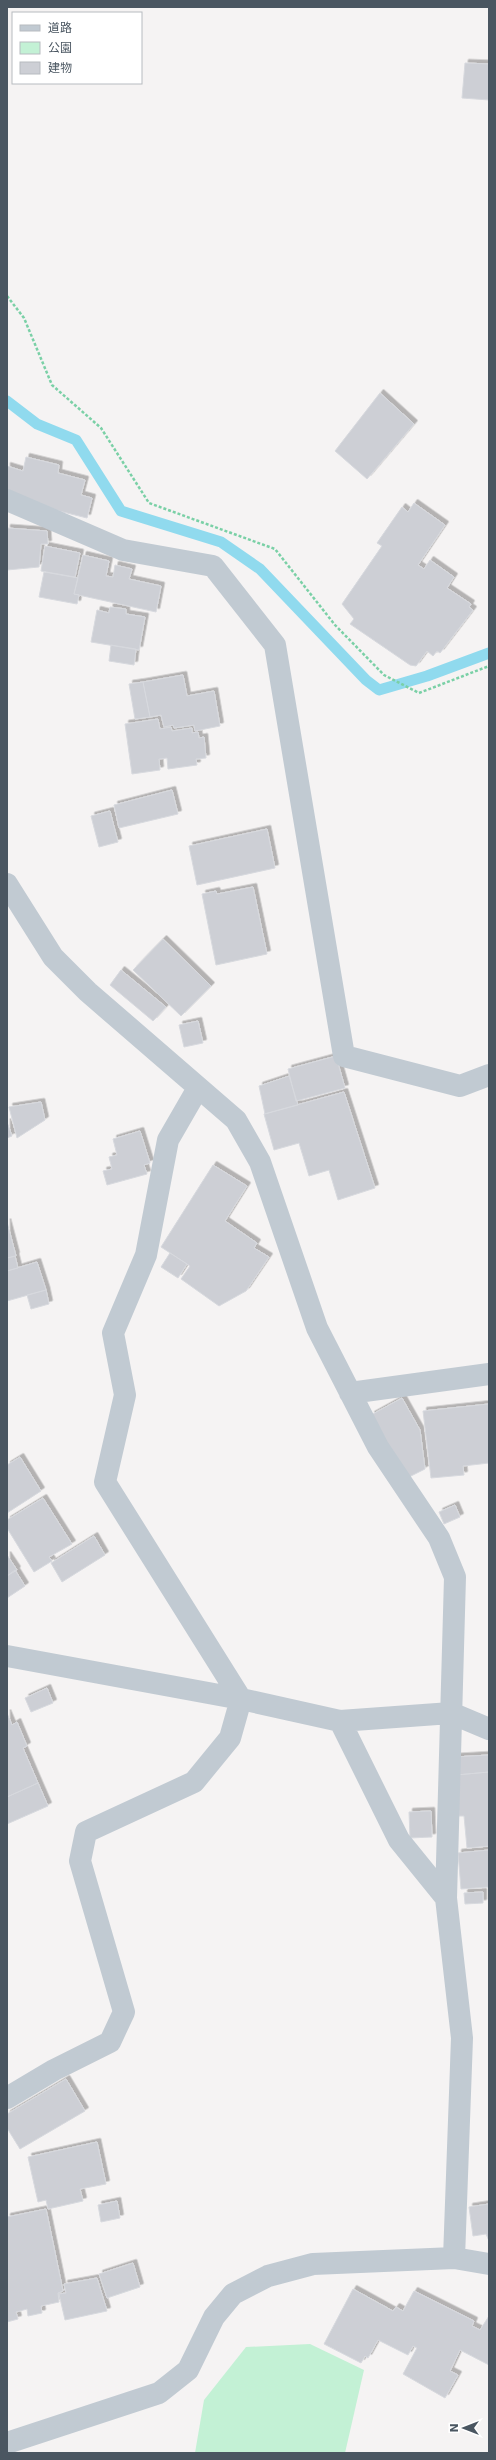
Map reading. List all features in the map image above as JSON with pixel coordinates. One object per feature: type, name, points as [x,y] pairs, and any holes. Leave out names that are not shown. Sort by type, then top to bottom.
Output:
[{"type":"street","points":[[7,500],[123,550],[213,566],[275,645],[344,1056],[460,1086],[489,1075]]},
{"type":"street","points":[[7,884],[53,957],[88,992],[236,1120],[260,1162],[317,1328],[378,1447],[440,1538],[455,1577],[446,1898],[462,2038],[454,2258]]},
{"type":"street","points":[[7,2098],[54,2070],[110,2042],[124,2012],[80,1861],[86,1832],[194,1782],[230,1738],[241,1699],[105,1482],[125,1395],[113,1333],[146,1254],[168,1140],[198,1088]]},
{"type":"street","points":[[350,1393],[489,1374]]},
{"type":"street","points":[[7,1656],[241,1699],[340,1722],[451,1713],[489,1730]]},
{"type":"street","points":[[340,1722],[399,1840],[446,1898]]},
{"type":"street","points":[[7,2443],[159,2393],[188,2370],[214,2318],[233,2294],[268,2276],[313,2264],[454,2258],[489,2264]]},
{"type":"path","points":[[7,296],[24,318],[52,385],[101,428],[149,503],[275,549],[335,625],[384,675],[419,693],[489,666]]},
{"type":"green space","points":[[310,2344],[364,2370],[345,2453],[195,2453],[204,2400],[246,2347]]},
{"type":"building","points":[[465,63],[489,64],[489,100],[462,98]]},
{"type":"building","points":[[380,393],[414,424],[367,479],[335,451]]},
{"type":"building","points":[[26,457],[59,465],[58,473],[85,480],[81,495],[92,498],[87,518],[7,498],[7,466],[23,471]]},
{"type":"building","points":[[414,503],[445,525],[418,565],[424,569],[430,560],[454,577],[447,588],[471,604],[469,607],[473,610],[440,653],[437,651],[433,656],[427,651],[416,666],[410,665],[350,624],[354,619],[342,604],[382,546],[377,543],[402,507],[408,512]]},
{"type":"building","points":[[7,528],[47,531],[48,544],[41,544],[39,567],[7,570]]},
{"type":"building","points":[[45,546],[80,553],[75,577],[41,571]]},
{"type":"building","points":[[83,555],[109,561],[106,576],[113,577],[115,565],[132,569],[129,579],[161,586],[156,612],[74,594]]},
{"type":"building","points":[[44,572],[78,578],[74,594],[79,595],[77,604],[39,597]]},
{"type":"building","points":[[110,607],[126,609],[126,614],[145,617],[139,650],[91,642],[97,610],[109,613]]},
{"type":"building","points":[[111,645],[136,649],[134,665],[109,661]]},
{"type":"building","points":[[183,675],[187,696],[214,691],[220,726],[195,731],[194,725],[174,728],[173,725],[164,727],[161,715],[150,717],[143,682]]},
{"type":"building","points":[[143,682],[150,717],[135,719],[129,684]]},
{"type":"building","points":[[158,719],[160,729],[171,727],[172,731],[192,728],[192,733],[198,732],[199,738],[204,737],[206,758],[196,759],[197,765],[168,769],[167,758],[159,759],[160,770],[132,774],[125,724]]},
{"type":"building","points":[[172,790],[178,814],[119,828],[114,805]]},
{"type":"building","points":[[110,811],[118,842],[99,847],[91,816]]},
{"type":"building","points":[[267,829],[275,868],[197,885],[189,846]]},
{"type":"building","points":[[253,887],[267,954],[216,965],[202,894],[216,891],[217,894]]},
{"type":"building","points":[[163,939],[211,986],[181,1016],[133,970]]},
{"type":"building","points":[[121,970],[166,1007],[153,1021],[110,985]]},
{"type":"building","points":[[198,1021],[203,1043],[184,1047],[179,1025]]},
{"type":"building","points":[[336,1056],[345,1088],[296,1101],[288,1069]]},
{"type":"building","points":[[289,1076],[298,1105],[265,1114],[259,1086]]},
{"type":"building","points":[[344,1092],[375,1188],[338,1200],[329,1170],[309,1176],[299,1143],[274,1150],[264,1114]]},
{"type":"building","points":[[41,1102],[45,1120],[17,1138],[9,1107]]},
{"type":"building","points":[[7,1122],[12,1136],[7,1138]]},
{"type":"building","points":[[140,1131],[150,1163],[144,1165],[147,1174],[107,1185],[103,1171],[112,1169],[109,1157],[117,1155],[113,1139]]},
{"type":"building","points":[[213,1165],[247,1186],[225,1221],[257,1243],[254,1248],[269,1257],[246,1291],[219,1306],[181,1279],[190,1266],[161,1247]]},
{"type":"building","points":[[7,1222],[16,1256],[7,1258]]},
{"type":"building","points":[[170,1253],[187,1264],[178,1278],[161,1267]]},
{"type":"building","points":[[15,1256],[18,1268],[7,1271],[7,1258]]},
{"type":"building","points":[[37,1262],[46,1290],[7,1301],[7,1271]]},
{"type":"building","points":[[46,1290],[49,1304],[31,1309],[27,1295]]},
{"type":"building","points":[[402,1398],[420,1430],[425,1469],[405,1479],[371,1415]]},
{"type":"building","points":[[489,1404],[489,1463],[463,1466],[464,1475],[431,1478],[423,1411]]},
{"type":"building","points":[[20,1457],[41,1491],[7,1513],[7,1465]]},
{"type":"building","points":[[43,1498],[72,1544],[49,1557],[52,1561],[34,1572],[7,1528],[7,1520]]},
{"type":"building","points":[[455,1505],[460,1517],[444,1524],[439,1512]]},
{"type":"building","points":[[94,1536],[105,1555],[62,1582],[51,1563]]},
{"type":"building","points":[[7,1555],[17,1570],[7,1576]]},
{"type":"building","points":[[15,1570],[25,1586],[7,1598],[7,1576]]},
{"type":"building","points":[[47,1688],[53,1703],[31,1712],[25,1698]]},
{"type":"building","points":[[7,1713],[12,1725],[17,1722],[27,1746],[23,1748],[38,1783],[7,1797]]},
{"type":"building","points":[[489,1755],[489,1772],[456,1775],[455,1757]]},
{"type":"building","points":[[489,1772],[489,1846],[467,1848],[464,1816],[459,1816],[456,1775]]},
{"type":"building","points":[[38,1783],[48,1806],[7,1824],[7,1797]]},
{"type":"building","points":[[431,1811],[432,1837],[410,1838],[409,1812]]},
{"type":"building","points":[[489,1850],[489,1887],[461,1889],[458,1853]]},
{"type":"building","points":[[483,1892],[483,1903],[465,1904],[464,1893]]},
{"type":"building","points":[[66,2079],[85,2111],[20,2149],[7,2128],[7,2114]]},
{"type":"building","points":[[97,2142],[106,2184],[80,2189],[83,2201],[48,2209],[46,2200],[38,2202],[28,2157]]},
{"type":"building","points":[[117,2201],[120,2218],[101,2222],[98,2205]]},
{"type":"building","points":[[489,2204],[489,2241],[486,2234],[473,2236],[469,2207]]},
{"type":"building","points":[[46,2209],[63,2291],[58,2293],[59,2302],[41,2306],[42,2313],[28,2316],[27,2309],[16,2312],[18,2319],[7,2322],[7,2217]]},
{"type":"building","points":[[133,2263],[140,2287],[107,2298],[99,2274]]},
{"type":"building","points":[[97,2278],[107,2311],[65,2320],[59,2294],[66,2293],[64,2284]]},
{"type":"building","points":[[353,2289],[393,2311],[396,2307],[403,2311],[414,2291],[474,2321],[472,2326],[480,2330],[489,2316],[489,2365],[460,2350],[450,2371],[458,2375],[445,2398],[403,2374],[417,2348],[413,2346],[408,2355],[378,2340],[368,2358],[365,2356],[361,2363],[324,2344]]},
{"type":"waterway","points":[[7,401],[37,424],[76,440],[121,511],[221,542],[260,569],[366,680],[379,690],[427,676],[489,653]]}]
